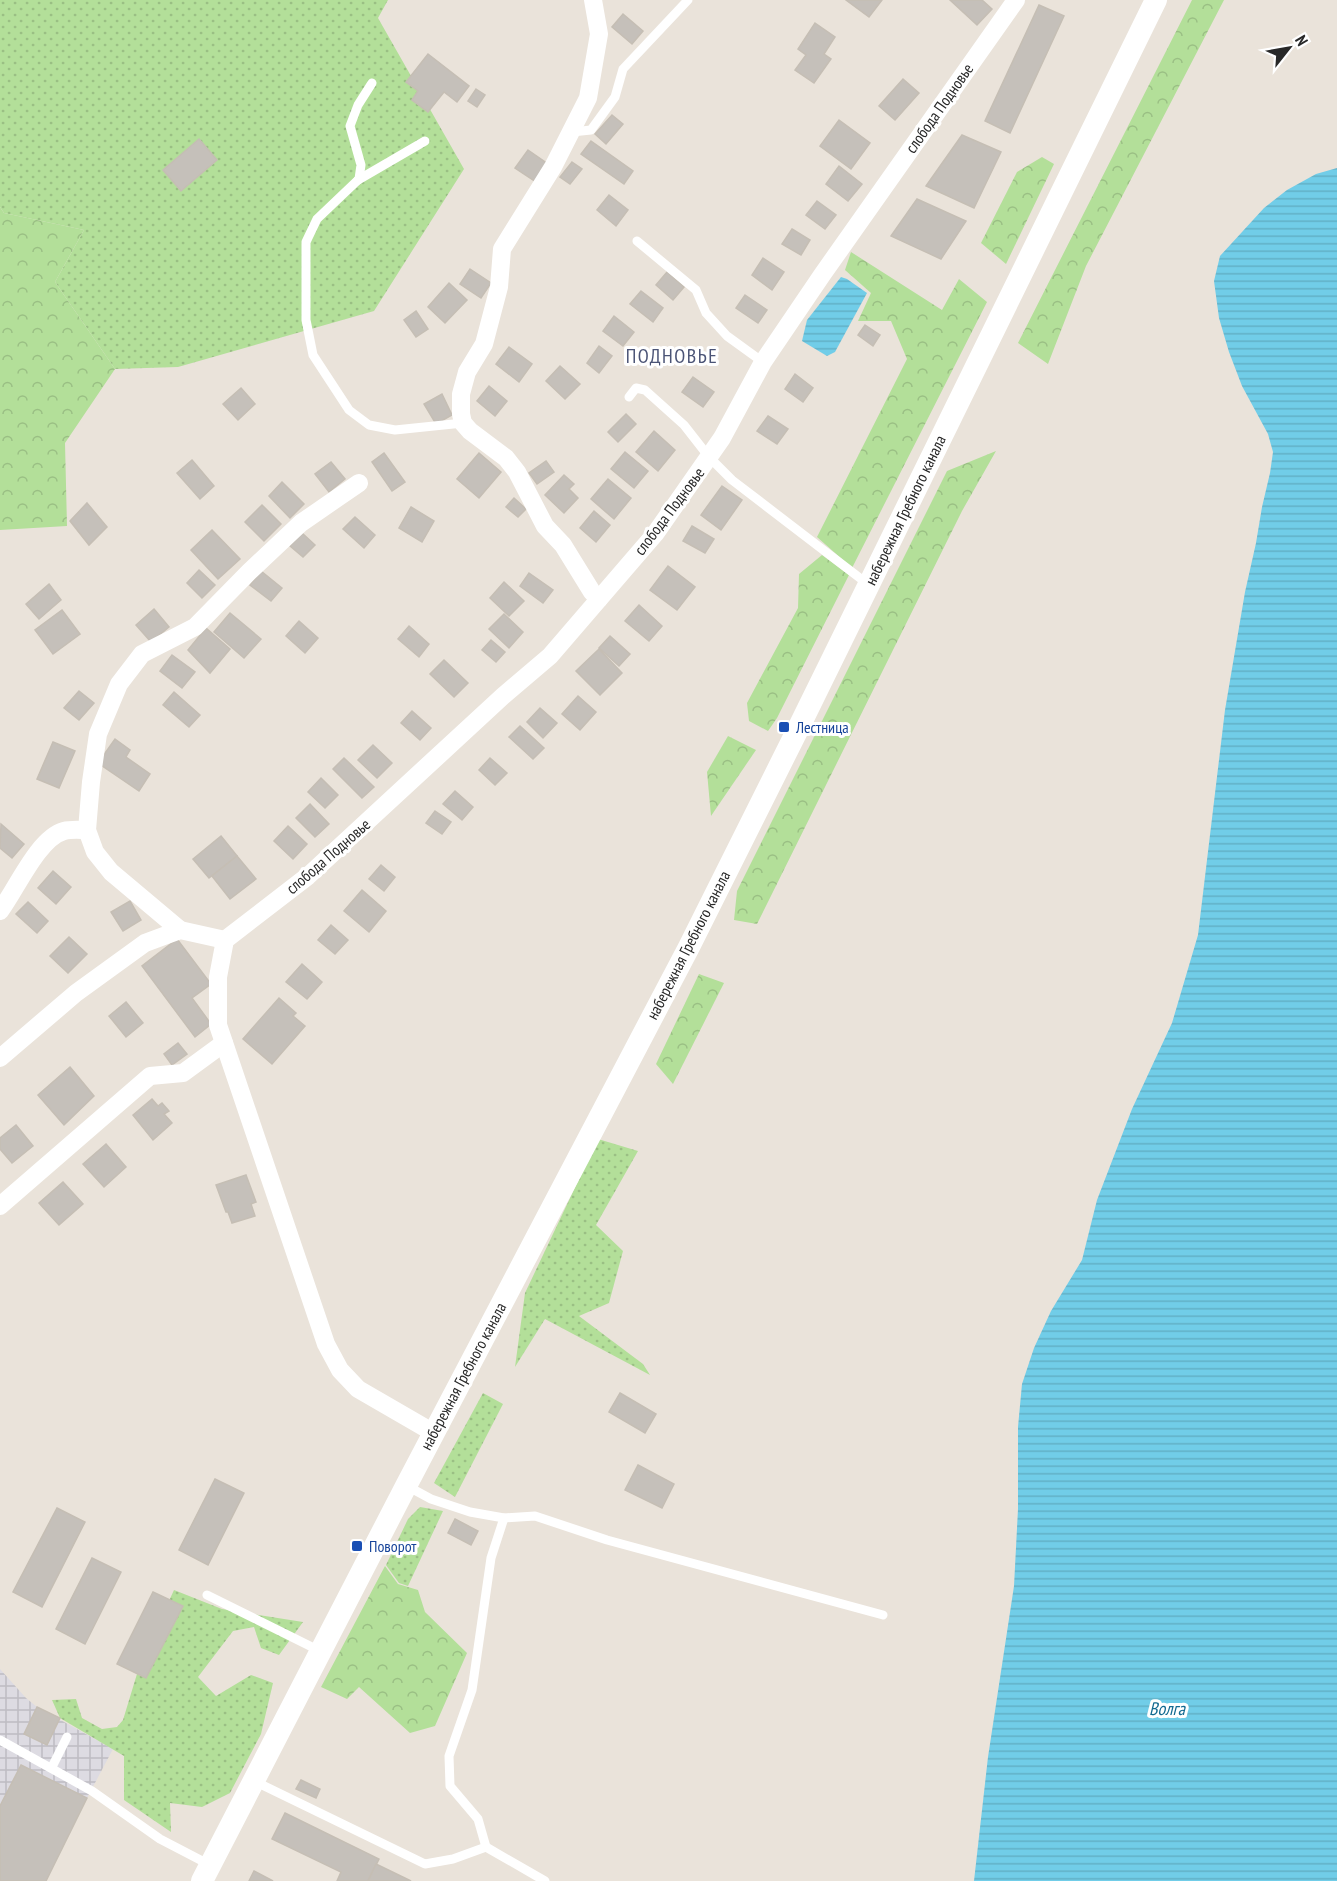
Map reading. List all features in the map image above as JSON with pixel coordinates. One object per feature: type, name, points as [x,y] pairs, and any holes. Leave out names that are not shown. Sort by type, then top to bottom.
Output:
[{"type":"street","points":[[593,0],[599,34],[588,98],[553,167],[502,249],[499,287],[484,344],[467,372],[461,394],[461,414],[463,423],[470,431],[506,458],[517,472],[545,526],[563,545],[592,592],[599,599]]},
{"type":"street","name":"слобода Подновье","points":[[225,940],[308,876],[503,696],[550,656],[655,534],[722,438],[763,362],[1016,0]]},
{"type":"street","name":"набережная Гребного канала","points":[[206,1873],[689,947],[1156,0]]},
{"type":"street","points":[[358,483],[301,523],[195,627],[142,654],[119,684],[98,734],[87,830],[95,852],[111,872],[180,930],[225,940],[218,977],[218,1025],[326,1344],[340,1370],[358,1389],[434,1433]]},
{"type":"street","points":[[0,911],[51,838],[63,831],[87,830]]},
{"type":"street","points":[[0,1058],[76,993],[145,943],[180,930]]},
{"type":"street","points":[[0,1206],[150,1076],[183,1072],[224,1043]]},
{"type":"lane","points":[[571,132],[591,130],[615,97],[623,69],[688,0]]},
{"type":"lane","points":[[358,180],[361,165],[350,126],[358,105],[372,83]]},
{"type":"lane","points":[[425,141],[358,180],[317,219],[306,242],[306,321],[313,355],[349,410],[369,426],[395,430],[463,423]]},
{"type":"lane","points":[[636,241],[696,290],[706,313],[727,336],[763,362]]},
{"type":"lane","points":[[628,397],[636,388],[645,390],[684,425],[709,457],[732,480],[869,585]]},
{"type":"lane","points":[[406,1486],[431,1499],[470,1512],[504,1518],[536,1516],[607,1540],[883,1615]]},
{"type":"lane","points":[[504,1518],[491,1558],[472,1690],[449,1756],[450,1786],[478,1819],[486,1847],[545,1881]]},
{"type":"lane","points":[[207,1595],[321,1652]]},
{"type":"lane","points":[[52,1767],[68,1737]]},
{"type":"lane","points":[[0,1740],[92,1791],[206,1873]]},
{"type":"lane","points":[[254,1781],[425,1864],[453,1859],[486,1847]]},
{"type":"shaded area","points":[[0,1669],[37,1707],[113,1749],[87,1798],[0,1881]]},
{"type":"green space","points":[[0,0],[388,0],[378,18],[464,169],[374,311],[178,367],[115,369],[55,282],[84,230],[4,213],[0,207]]},
{"type":"green space","points":[[1192,0],[1224,0],[1086,266],[1048,364],[1018,343]]},
{"type":"green space","points":[[1042,157],[1054,164],[1006,264],[981,243],[1017,172]]},
{"type":"green space","points":[[0,207],[4,213],[84,230],[55,282],[115,369],[65,443],[67,526],[0,530]]},
{"type":"green space","points":[[851,252],[942,310],[959,279],[987,302],[852,568],[817,537],[907,359],[891,321],[858,321],[871,293],[845,270]]},
{"type":"green space","points":[[996,451],[962,511],[757,924],[734,920],[737,891],[947,471]]},
{"type":"green space","points":[[822,555],[849,575],[777,718],[768,731],[749,721],[747,703],[798,608],[799,574]]},
{"type":"green space","points":[[728,736],[756,750],[711,816],[707,772]]},
{"type":"green space","points":[[699,974],[724,983],[673,1084],[656,1064]]},
{"type":"green space","points":[[598,1139],[638,1151],[596,1225],[623,1251],[609,1303],[579,1316],[643,1364],[650,1375],[545,1319],[515,1367],[525,1293]]},
{"type":"green space","points":[[483,1393],[503,1404],[455,1497],[434,1483]]},
{"type":"green space","points":[[420,1507],[443,1511],[408,1586],[399,1583],[386,1565],[408,1519]]},
{"type":"green space","points":[[385,1566],[398,1584],[418,1590],[425,1612],[467,1653],[435,1726],[410,1733],[359,1687],[347,1699],[321,1687]]},
{"type":"green space","points":[[174,1590],[222,1609],[303,1622],[279,1655],[261,1648],[254,1627],[233,1631],[198,1677],[216,1696],[251,1675],[273,1683],[261,1734],[230,1793],[202,1807],[170,1803],[171,1832],[124,1800],[124,1756],[60,1718],[52,1700],[76,1699],[82,1718],[102,1729],[117,1727],[123,1720],[140,1664]]},
{"type":"water","name":"Волга","points":[[1337,168],[1337,1881],[974,1881],[988,1757],[1014,1586],[1018,1509],[1018,1427],[1022,1384],[1034,1348],[1051,1311],[1082,1260],[1097,1200],[1132,1109],[1172,1023],[1198,935],[1225,710],[1245,592],[1270,473],[1273,452],[1268,434],[1242,386],[1229,352],[1219,318],[1214,281],[1220,256],[1264,208],[1287,190],[1316,174]]},
{"type":"water","points":[[841,277],[867,293],[835,352],[827,356],[802,341],[807,320]]},
{"type":"building","points":[[846,0],[882,0],[869,17]]},
{"type":"building","points":[[950,0],[982,0],[992,9],[977,25]]},
{"type":"building","points":[[1039,5],[1064,16],[1010,133],[985,121]]},
{"type":"building","points":[[623,14],[643,31],[632,44],[612,27]]},
{"type":"building","points":[[815,23],[835,37],[824,54],[831,59],[814,83],[795,70],[806,55],[798,49]]},
{"type":"building","points":[[428,54],[469,86],[457,102],[444,92],[428,112],[412,100],[418,91],[406,82]]},
{"type":"building","points":[[903,79],[919,93],[895,120],[879,106]]},
{"type":"building","points":[[476,89],[485,95],[477,107],[468,101]]},
{"type":"building","points":[[612,115],[623,124],[606,144],[595,134]]},
{"type":"building","points":[[839,120],[870,143],[851,169],[820,146]]},
{"type":"building","points":[[962,135],[1001,152],[974,208],[926,186]]},
{"type":"building","points":[[199,139],[217,160],[181,191],[163,170]]},
{"type":"building","points":[[591,141],[633,171],[624,184],[581,154]]},
{"type":"building","points":[[528,150],[548,164],[536,182],[515,168]]},
{"type":"building","points":[[572,162],[582,169],[570,184],[560,177]]},
{"type":"building","points":[[839,166],[862,184],[848,201],[826,184]]},
{"type":"building","points":[[609,195],[628,210],[616,226],[597,210]]},
{"type":"building","points":[[917,199],[966,221],[941,259],[891,236]]},
{"type":"building","points":[[817,201],[836,215],[825,229],[806,215]]},
{"type":"building","points":[[792,229],[810,240],[801,255],[782,244]]},
{"type":"building","points":[[763,258],[784,272],[772,290],[752,275]]},
{"type":"building","points":[[470,269],[491,283],[481,298],[460,284]]},
{"type":"building","points":[[667,272],[684,287],[673,300],[656,285]]},
{"type":"building","points":[[449,283],[467,300],[445,323],[428,307]]},
{"type":"building","points":[[641,291],[663,308],[653,322],[630,304]]},
{"type":"building","points":[[745,295],[767,310],[758,323],[736,308]]},
{"type":"building","points":[[416,311],[428,329],[416,337],[404,320]]},
{"type":"building","points":[[614,316],[634,332],[623,346],[603,331]]},
{"type":"building","points":[[865,325],[880,335],[873,346],[858,335]]},
{"type":"building","points":[[599,346],[612,356],[599,373],[587,363]]},
{"type":"building","points":[[509,347],[532,364],[519,382],[496,364]]},
{"type":"building","points":[[560,366],[580,384],[565,399],[546,381]]},
{"type":"building","points":[[795,374],[813,388],[803,402],[785,389]]},
{"type":"building","points":[[693,377],[714,392],[703,407],[682,392]]},
{"type":"building","points":[[489,386],[507,401],[495,416],[477,401]]},
{"type":"building","points":[[241,388],[255,404],[238,420],[223,404]]},
{"type":"building","points":[[442,394],[452,415],[436,424],[424,404]]},
{"type":"building","points":[[626,414],[636,424],[618,442],[608,432]]},
{"type":"building","points":[[768,416],[788,429],[777,444],[757,431]]},
{"type":"building","points":[[654,431],[675,450],[658,471],[636,452]]},
{"type":"building","points":[[625,452],[648,471],[634,488],[611,469]]},
{"type":"building","points":[[384,453],[405,482],[392,491],[372,462]]},
{"type":"building","points":[[479,453],[501,472],[479,498],[457,479]]},
{"type":"building","points":[[192,460],[214,486],[200,499],[177,473]]},
{"type":"building","points":[[546,461],[554,472],[537,484],[529,473]]},
{"type":"building","points":[[331,462],[345,479],[329,492],[315,474]]},
{"type":"building","points":[[564,475],[574,484],[569,489],[578,498],[564,513],[545,495]]},
{"type":"building","points":[[608,479],[631,498],[614,519],[591,499]]},
{"type":"building","points":[[282,482],[304,504],[290,518],[269,496]]},
{"type":"building","points":[[722,486],[742,500],[721,530],[701,515]]},
{"type":"building","points":[[514,498],[526,509],[518,517],[506,507]]},
{"type":"building","points":[[87,503],[107,527],[89,545],[70,521]]},
{"type":"building","points":[[262,505],[281,524],[264,541],[245,522]]},
{"type":"building","points":[[411,507],[434,521],[422,542],[399,528]]},
{"type":"building","points":[[594,511],[610,525],[596,542],[580,528]]},
{"type":"building","points":[[355,517],[375,535],[364,548],[343,529]]},
{"type":"building","points":[[692,526],[714,539],[705,553],[683,541]]},
{"type":"building","points":[[212,530],[240,559],[218,579],[191,550]]},
{"type":"building","points":[[302,533],[315,545],[303,557],[290,546]]},
{"type":"building","points":[[668,566],[695,587],[677,610],[650,590]]},
{"type":"building","points":[[199,570],[215,585],[202,598],[187,583]]},
{"type":"building","points":[[261,571],[282,588],[271,601],[250,585]]},
{"type":"building","points":[[529,573],[553,590],[543,603],[520,586]]},
{"type":"building","points":[[504,582],[524,601],[509,616],[490,598]]},
{"type":"building","points":[[49,584],[61,600],[39,619],[26,604]]},
{"type":"building","points":[[639,605],[662,626],[649,641],[625,621]]},
{"type":"building","points":[[154,609],[169,627],[151,642],[136,625]]},
{"type":"building","points":[[62,610],[80,634],[53,654],[35,630]]},
{"type":"building","points":[[230,613],[261,639],[244,658],[214,632]]},
{"type":"building","points":[[504,614],[523,632],[509,648],[489,629]]},
{"type":"building","points":[[299,621],[318,638],[305,653],[286,636]]},
{"type":"building","points":[[409,626],[429,644],[419,657],[398,639]]},
{"type":"building","points":[[206,628],[230,649],[210,673],[188,650]]},
{"type":"building","points":[[610,636],[630,654],[619,666],[599,648]]},
{"type":"building","points":[[491,640],[505,652],[496,662],[482,650]]},
{"type":"building","points":[[599,649],[622,673],[600,695],[576,671]]},
{"type":"building","points":[[172,655],[195,672],[182,688],[160,671]]},
{"type":"building","points":[[444,660],[468,683],[454,697],[430,674]]},
{"type":"building","points":[[79,691],[94,703],[79,720],[64,708]]},
{"type":"building","points":[[174,692],[200,715],[189,727],[163,705]]},
{"type":"building","points":[[578,696],[596,712],[580,730],[562,714]]},
{"type":"building","points":[[540,708],[557,723],[543,738],[527,722]]},
{"type":"building","points":[[412,711],[431,728],[420,740],[401,723]]},
{"type":"building","points":[[520,726],[544,748],[533,759],[509,737]]},
{"type":"building","points":[[115,739],[130,750],[126,757],[150,774],[139,791],[98,763]]},
{"type":"building","points":[[53,742],[75,751],[59,788],[37,779]]},
{"type":"building","points":[[373,745],[392,763],[377,778],[358,760]]},
{"type":"building","points":[[344,758],[374,787],[362,798],[333,769]]},
{"type":"building","points":[[490,758],[507,773],[495,785],[479,770]]},
{"type":"building","points":[[321,778],[338,795],[325,808],[308,792]]},
{"type":"building","points":[[455,791],[473,807],[462,820],[443,804]]},
{"type":"building","points":[[310,804],[329,824],[315,837],[296,818]]},
{"type":"building","points":[[435,811],[451,822],[442,834],[426,823]]},
{"type":"building","points":[[1,824],[24,844],[12,858],[0,848]]},
{"type":"building","points":[[288,826],[307,844],[293,859],[274,841]]},
{"type":"building","points":[[221,836],[237,856],[209,878],[193,859]]},
{"type":"building","points":[[237,856],[256,879],[230,899],[212,876]]},
{"type":"building","points":[[381,865],[395,877],[384,891],[369,879]]},
{"type":"building","points":[[53,871],[71,887],[56,904],[38,888]]},
{"type":"building","points":[[362,890],[386,911],[369,932],[344,911]]},
{"type":"building","points":[[130,901],[141,920],[123,931],[111,912]]},
{"type":"building","points":[[28,902],[48,921],[37,933],[16,914]]},
{"type":"building","points":[[331,925],[348,940],[335,954],[318,940]]},
{"type":"building","points":[[69,937],[87,954],[68,973],[50,956]]},
{"type":"building","points":[[177,939],[211,984],[192,998],[211,1024],[195,1037],[142,966]]},
{"type":"building","points":[[302,964],[322,982],[307,999],[286,982]]},
{"type":"building","points":[[279,998],[296,1013],[293,1016],[305,1026],[272,1064],[243,1039]]},
{"type":"building","points":[[126,1002],[143,1023],[126,1037],[109,1016]]},
{"type":"building","points":[[178,1043],[187,1054],[172,1065],[164,1054]]},
{"type":"building","points":[[70,1067],[94,1096],[64,1125],[38,1095]]},
{"type":"building","points":[[152,1099],[158,1106],[162,1103],[169,1111],[164,1114],[172,1123],[153,1140],[133,1115]]},
{"type":"building","points":[[16,1125],[33,1146],[12,1163],[0,1149],[0,1138]]},
{"type":"building","points":[[106,1144],[126,1167],[104,1187],[83,1164]]},
{"type":"building","points":[[246,1175],[256,1202],[251,1204],[255,1216],[232,1223],[216,1185]]},
{"type":"building","points":[[63,1182],[83,1204],[59,1225],[39,1203]]},
{"type":"building","points":[[620,1393],[656,1414],[645,1433],[609,1412]]},
{"type":"building","points":[[638,1465],[674,1484],[662,1508],[625,1490]]},
{"type":"building","points":[[215,1479],[244,1493],[208,1565],[179,1550]]},
{"type":"building","points":[[57,1508],[85,1522],[42,1607],[13,1592]]},
{"type":"building","points":[[455,1519],[478,1531],[471,1545],[448,1533]]},
{"type":"building","points":[[92,1558],[121,1572],[85,1644],[56,1629]]},
{"type":"building","points":[[153,1592],[183,1606],[146,1678],[117,1664]]},
{"type":"building","points":[[37,1707],[60,1718],[47,1745],[24,1734]]},
{"type":"building","points":[[21,1765],[87,1798],[46,1881],[0,1881],[0,1806]]},
{"type":"building","points":[[301,1780],[320,1789],[316,1798],[296,1789]]},
{"type":"building","points":[[285,1813],[379,1859],[368,1881],[337,1881],[341,1872],[272,1839]]},
{"type":"building","points":[[376,1864],[411,1881],[368,1881]]},
{"type":"building","points":[[254,1871],[273,1881],[249,1881]]},
{"type":"place","name":"Лестница","points":[[784,727]]},
{"type":"place","name":"Поворот","points":[[357,1546]]},
{"type":"district","name":"ПОДНОВЬЕ","points":[[672,356]]}]
